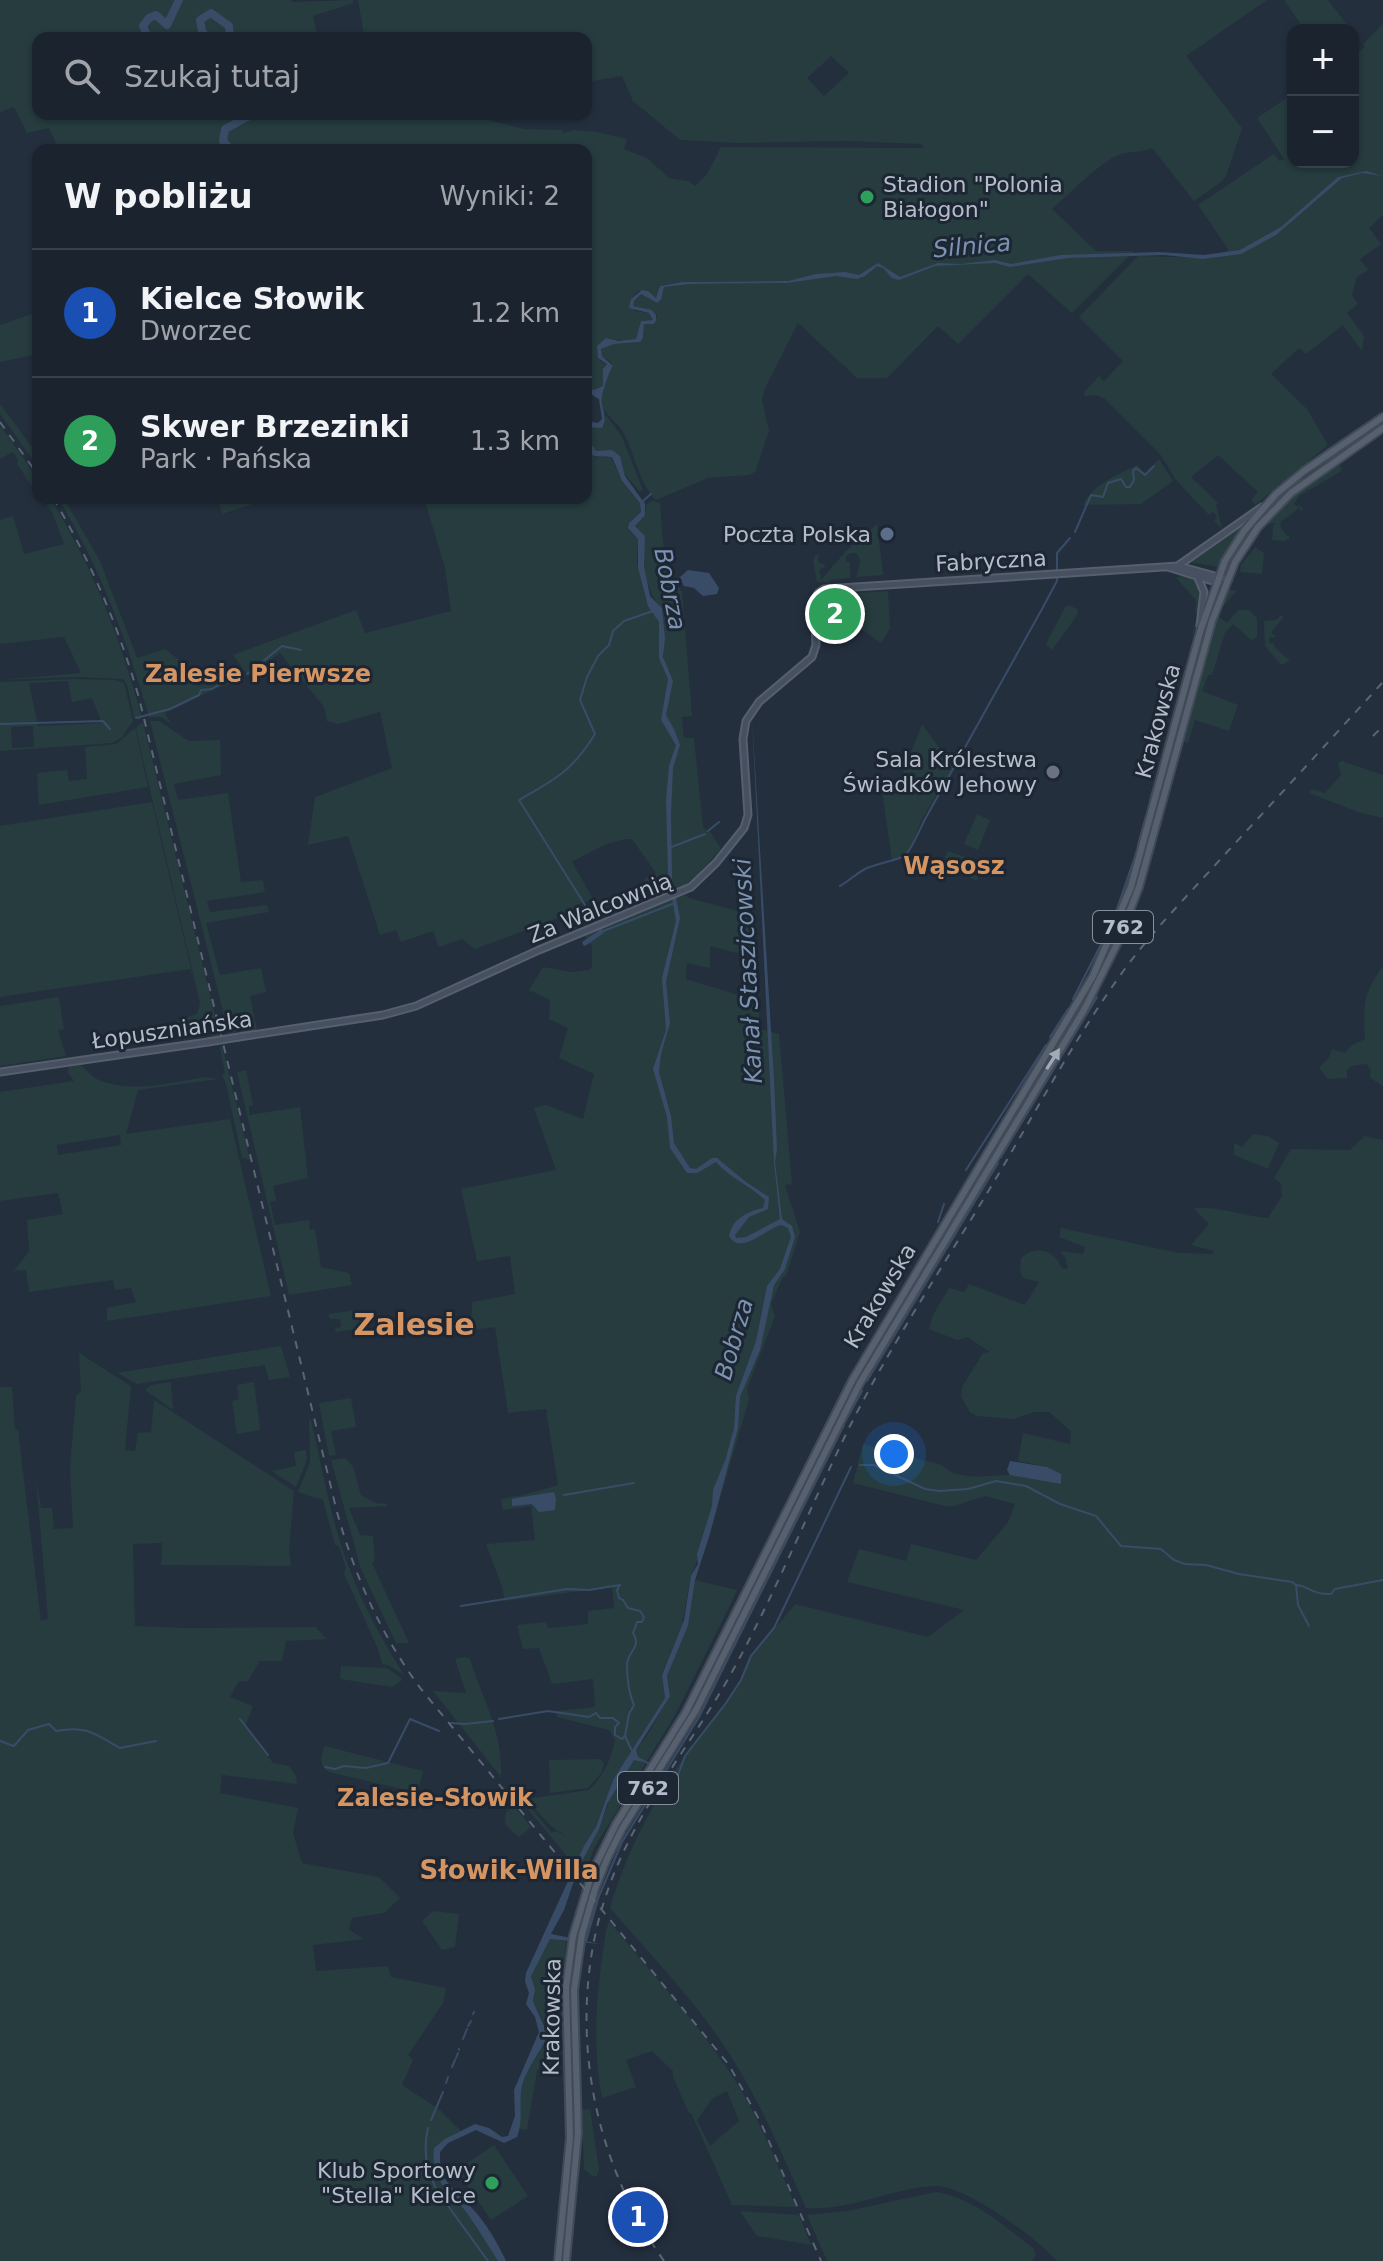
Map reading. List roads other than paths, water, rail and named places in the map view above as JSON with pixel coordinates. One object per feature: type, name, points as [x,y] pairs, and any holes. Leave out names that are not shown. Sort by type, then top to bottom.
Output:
[{"type":"main road","name":"Krakowska","points":[[558,2261],[570,2138],[566,1988],[573,1936],[592,1873],[616,1824],[686,1712],[853,1379],[1093,976],[1131,887],[1200,632],[1240,537],[1266,505],[1299,475],[1383,417]]},
{"type":"main road","name":"Krakowska","points":[[566,2261],[578,2133],[574,1990],[582,1934],[599,1879],[622,1829],[696,1710],[839,1421],[914,1290],[1084,1010],[1117,944],[1139,887],[1221,580],[1251,536],[1282,500],[1307,479],[1383,428]]},
{"type":"main road","points":[[1178,566],[1266,505]]},
{"type":"main road","name":"Fabryczna","points":[[812,657],[816,645],[814,605],[818,593],[832,587],[1178,566],[1221,580]]},
{"type":"main road","name":"Fabryczna","points":[[1167,567],[1197,577],[1221,580]]},
{"type":"main road","points":[[1197,577],[1204,592],[1200,632]]},
{"type":"main road","name":"Za Walcownią","points":[[348,1020],[416,1006],[539,950],[684,891],[710,869],[738,837],[746,822],[743,736],[749,715],[785,678],[812,657]]},
{"type":"main road","name":"Łopuszniańska","points":[[0,1072],[348,1020]]},
{"type":"water","points":[[1366,171],[1383,176],[1362,173],[1342,178],[1276,235],[1241,254],[1203,259],[1164,255],[1068,258],[1010,267],[995,263],[935,266],[899,280],[877,266],[857,279],[836,276],[787,283],[664,287],[661,300],[657,303],[641,294],[633,306],[652,310],[656,321],[654,324],[644,324],[640,342],[614,344],[601,349],[602,356],[613,366],[602,396],[604,423],[602,428],[592,427],[592,422],[598,423],[602,419],[599,399],[592,394],[592,389],[603,386],[603,369],[607,364],[598,358],[597,346],[606,338],[619,341],[636,339],[641,321],[653,320],[649,313],[629,308],[631,299],[642,290],[656,298],[660,286],[682,282],[788,281],[816,274],[845,272],[859,275],[878,263],[900,277],[938,263],[995,260],[1011,264],[1061,255],[1159,252],[1204,255],[1240,250],[1281,227],[1338,177]]},
{"type":"water","points":[[592,445],[596,451],[612,450],[620,456],[625,476],[645,504],[645,515],[635,526],[645,536],[644,566],[650,596],[662,608],[663,657],[673,681],[666,715],[680,745],[673,768],[671,815],[672,879],[680,918],[666,982],[670,1023],[659,1072],[671,1116],[674,1143],[690,1168],[696,1169],[717,1158],[769,1197],[768,1209],[749,1217],[735,1235],[736,1238],[746,1237],[780,1219],[774,1162],[752,718],[774,1080],[775,1162],[782,1219],[792,1226],[795,1237],[785,1269],[774,1285],[760,1350],[740,1397],[738,1428],[695,1580],[688,1626],[667,1676],[670,1696],[636,1750],[638,1757],[675,1776],[672,1778],[644,1762],[634,1760],[607,1804],[600,1827],[578,1869],[564,1910],[551,1934],[600,1944],[550,1939],[531,1976],[535,1990],[533,2001],[548,2035],[522,2086],[517,2137],[504,2143],[476,2130],[448,2143],[440,2152],[444,2177],[481,2218],[495,2239],[506,2261],[498,2261],[467,2213],[438,2178],[434,2148],[475,2124],[489,2128],[502,2137],[508,2136],[515,2116],[514,2090],[539,2032],[535,2017],[526,2004],[529,1993],[526,1973],[584,1846],[596,1827],[613,1780],[665,1698],[662,1675],[684,1620],[691,1576],[698,1564],[697,1554],[712,1506],[713,1490],[734,1428],[736,1396],[756,1341],[767,1286],[780,1269],[791,1237],[788,1228],[781,1225],[754,1240],[734,1241],[729,1236],[737,1220],[763,1208],[765,1200],[716,1162],[697,1173],[687,1173],[670,1148],[667,1117],[653,1069],[666,1030],[662,978],[676,921],[668,873],[666,800],[669,766],[676,745],[661,720],[668,679],[659,658],[659,622],[648,606],[638,568],[638,539],[628,528],[641,512],[640,503],[622,481],[612,457],[593,455]]},
{"type":"water","points":[[688,570],[709,573],[719,588],[717,594],[703,596],[694,588],[684,586],[679,578]]},
{"type":"water","points":[[1010,1461],[1047,1467],[1061,1474],[1061,1484],[1010,1475],[1007,1470]]},
{"type":"water","points":[[554,1492],[555,1510],[539,1512],[532,1504],[512,1506],[512,1499]]},
{"type":"waterway","name":"Bobrza","points":[[146,32],[143,26],[156,15],[167,25],[179,0]]},
{"type":"waterway","name":"Bobrza","points":[[203,32],[200,20],[211,13],[229,26],[230,32]]},
{"type":"waterway","name":"Bobrza","points":[[226,144],[223,141],[225,129],[242,120]]},
{"type":"waterway","points":[[1075,532],[1091,495],[1103,497],[1108,483],[1121,479],[1126,487],[1130,487],[1136,468],[1145,475],[1154,466]]},
{"type":"waterway","points":[[643,501],[651,494]]},
{"type":"waterway","points":[[840,886],[867,868],[908,852],[1057,581],[1057,553],[1070,538]]},
{"type":"waterway","points":[[595,921],[519,800],[562,773],[587,747],[595,734],[580,700],[587,677],[598,656],[609,645],[613,631],[624,621],[653,611]]},
{"type":"waterway","points":[[247,674],[282,646],[301,650]]},
{"type":"waterway","points":[[136,718],[170,709],[199,695],[201,690],[212,689],[230,678],[241,678]]},
{"type":"waterway","points":[[0,724],[103,721],[110,729]]},
{"type":"waterway","points":[[1150,801],[1155,783]]},
{"type":"waterway","points":[[1138,845],[1146,816]]},
{"type":"waterway","points":[[708,831],[719,822]]},
{"type":"waterway","points":[[669,848],[705,834]]},
{"type":"waterway","points":[[1073,999],[1112,923],[1137,851]]},
{"type":"waterway","points":[[600,929],[601,932],[675,903]]},
{"type":"waterway","points":[[585,943],[601,932]]},
{"type":"waterway","points":[[1001,1157],[1097,997]]},
{"type":"waterway","points":[[1050,1037],[1068,1009]]},
{"type":"waterway","points":[[966,1170],[1046,1045]]},
{"type":"waterway","points":[[867,1381],[998,1163]]},
{"type":"waterway","points":[[938,1222],[944,1204]]},
{"type":"waterway","points":[[845,1422],[862,1391]]},
{"type":"waterway","points":[[586,1941],[599,1896],[622,1842],[699,1717],[844,1425]]},
{"type":"waterway","points":[[860,1465],[874,1465],[925,1489],[940,1491],[968,1489],[996,1481],[1026,1486],[1060,1504],[1096,1516],[1121,1546],[1161,1549],[1174,1560],[1185,1564],[1206,1565],[1239,1574],[1292,1582],[1296,1585],[1298,1605],[1309,1626]]},
{"type":"waterway","points":[[672,1776],[678,1775],[685,1756],[726,1703],[741,1680],[751,1656],[774,1628],[851,1467]]},
{"type":"waterway","points":[[564,1495],[634,1483]]},
{"type":"waterway","points":[[1296,1585],[1331,1594],[1335,1589],[1383,1580]]},
{"type":"waterway","points":[[461,1606],[567,1589],[589,1590],[620,1585],[617,1590],[619,1598],[628,1608],[640,1611],[644,1617],[642,1622],[637,1622],[633,1633],[636,1642],[627,1664],[634,1705],[625,1736]]},
{"type":"waterway","points":[[499,1719],[548,1711],[589,1717],[596,1713],[600,1718],[613,1718],[619,1723],[615,1727],[615,1735],[622,1739],[625,1736],[633,1753]]},
{"type":"waterway","points":[[240,1719],[268,1755]]},
{"type":"waterway","points":[[325,1767],[366,1768],[388,1763],[410,1719],[439,1731]]},
{"type":"waterway","points":[[451,1723],[493,1721]]},
{"type":"waterway","points":[[0,1741],[14,1746],[28,1730],[49,1724],[56,1731],[76,1729],[90,1732],[120,1748],[156,1741]]},
{"type":"waterway","points":[[468,2026],[471,2021]]},
{"type":"waterway","points":[[463,2039],[467,2029]]},
{"type":"waterway","points":[[456,2058],[458,2053]]},
{"type":"waterway","points":[[452,2067],[455,2060]]},
{"type":"waterway","points":[[446,2083],[448,2077]]},
{"type":"waterway","points":[[431,2120],[443,2092]]},
{"type":"waterway","points":[[428,2128],[427,2164],[441,2197]]},
{"type":"waterway","points":[[446,2203],[488,2261]]},
{"type":"railway","points":[[0,422],[32,467]]},
{"type":"railway","points":[[56,504],[103,595],[139,698],[337,1512],[361,1582],[394,1648],[421,1689],[729,2065],[761,2123],[821,2261]]},
{"type":"railway","points":[[664,2261],[623,2189],[608,2151],[590,2070],[587,2029],[593,1946],[617,1865],[634,1830],[738,1661],[849,1428],[882,1367],[1088,1023],[1124,970],[1161,924],[1383,682]]},
{"type":"railway","points":[[1373,736],[1383,726]]},
{"type":"place","name":"Stadion \"Polonia Białogon\"","points":[[867,197]]},
{"type":"place","name":"Poczta Polska","points":[[887,534]]},
{"type":"place","name":"Skwer Brzezinki","points":[[835,614]]},
{"type":"place","name":"Sala Królestwa Świadków Jehowy","points":[[1053,772]]},
{"type":"place","name":"Klub Sportowy \"Stella\" Kielce","points":[[492,2183]]},
{"type":"place","name":"Kielce Słowik","points":[[638,2217]]},
{"type":"district","name":"Zalesie Pierwsze","points":[[258,674]]},
{"type":"district","name":"Wąsosz","points":[[954,866]]},
{"type":"district","name":"Zalesie","points":[[414,1324]]},
{"type":"district","name":"Zalesie-Słowik","points":[[435,1798]]},
{"type":"district","name":"Słowik-Willa","points":[[509,1870]]},
{"type":"water label","name":"Silnica","points":[[972,246]]},
{"type":"water label","name":"Kanał Staszicowski","points":[[748,971]]}]
